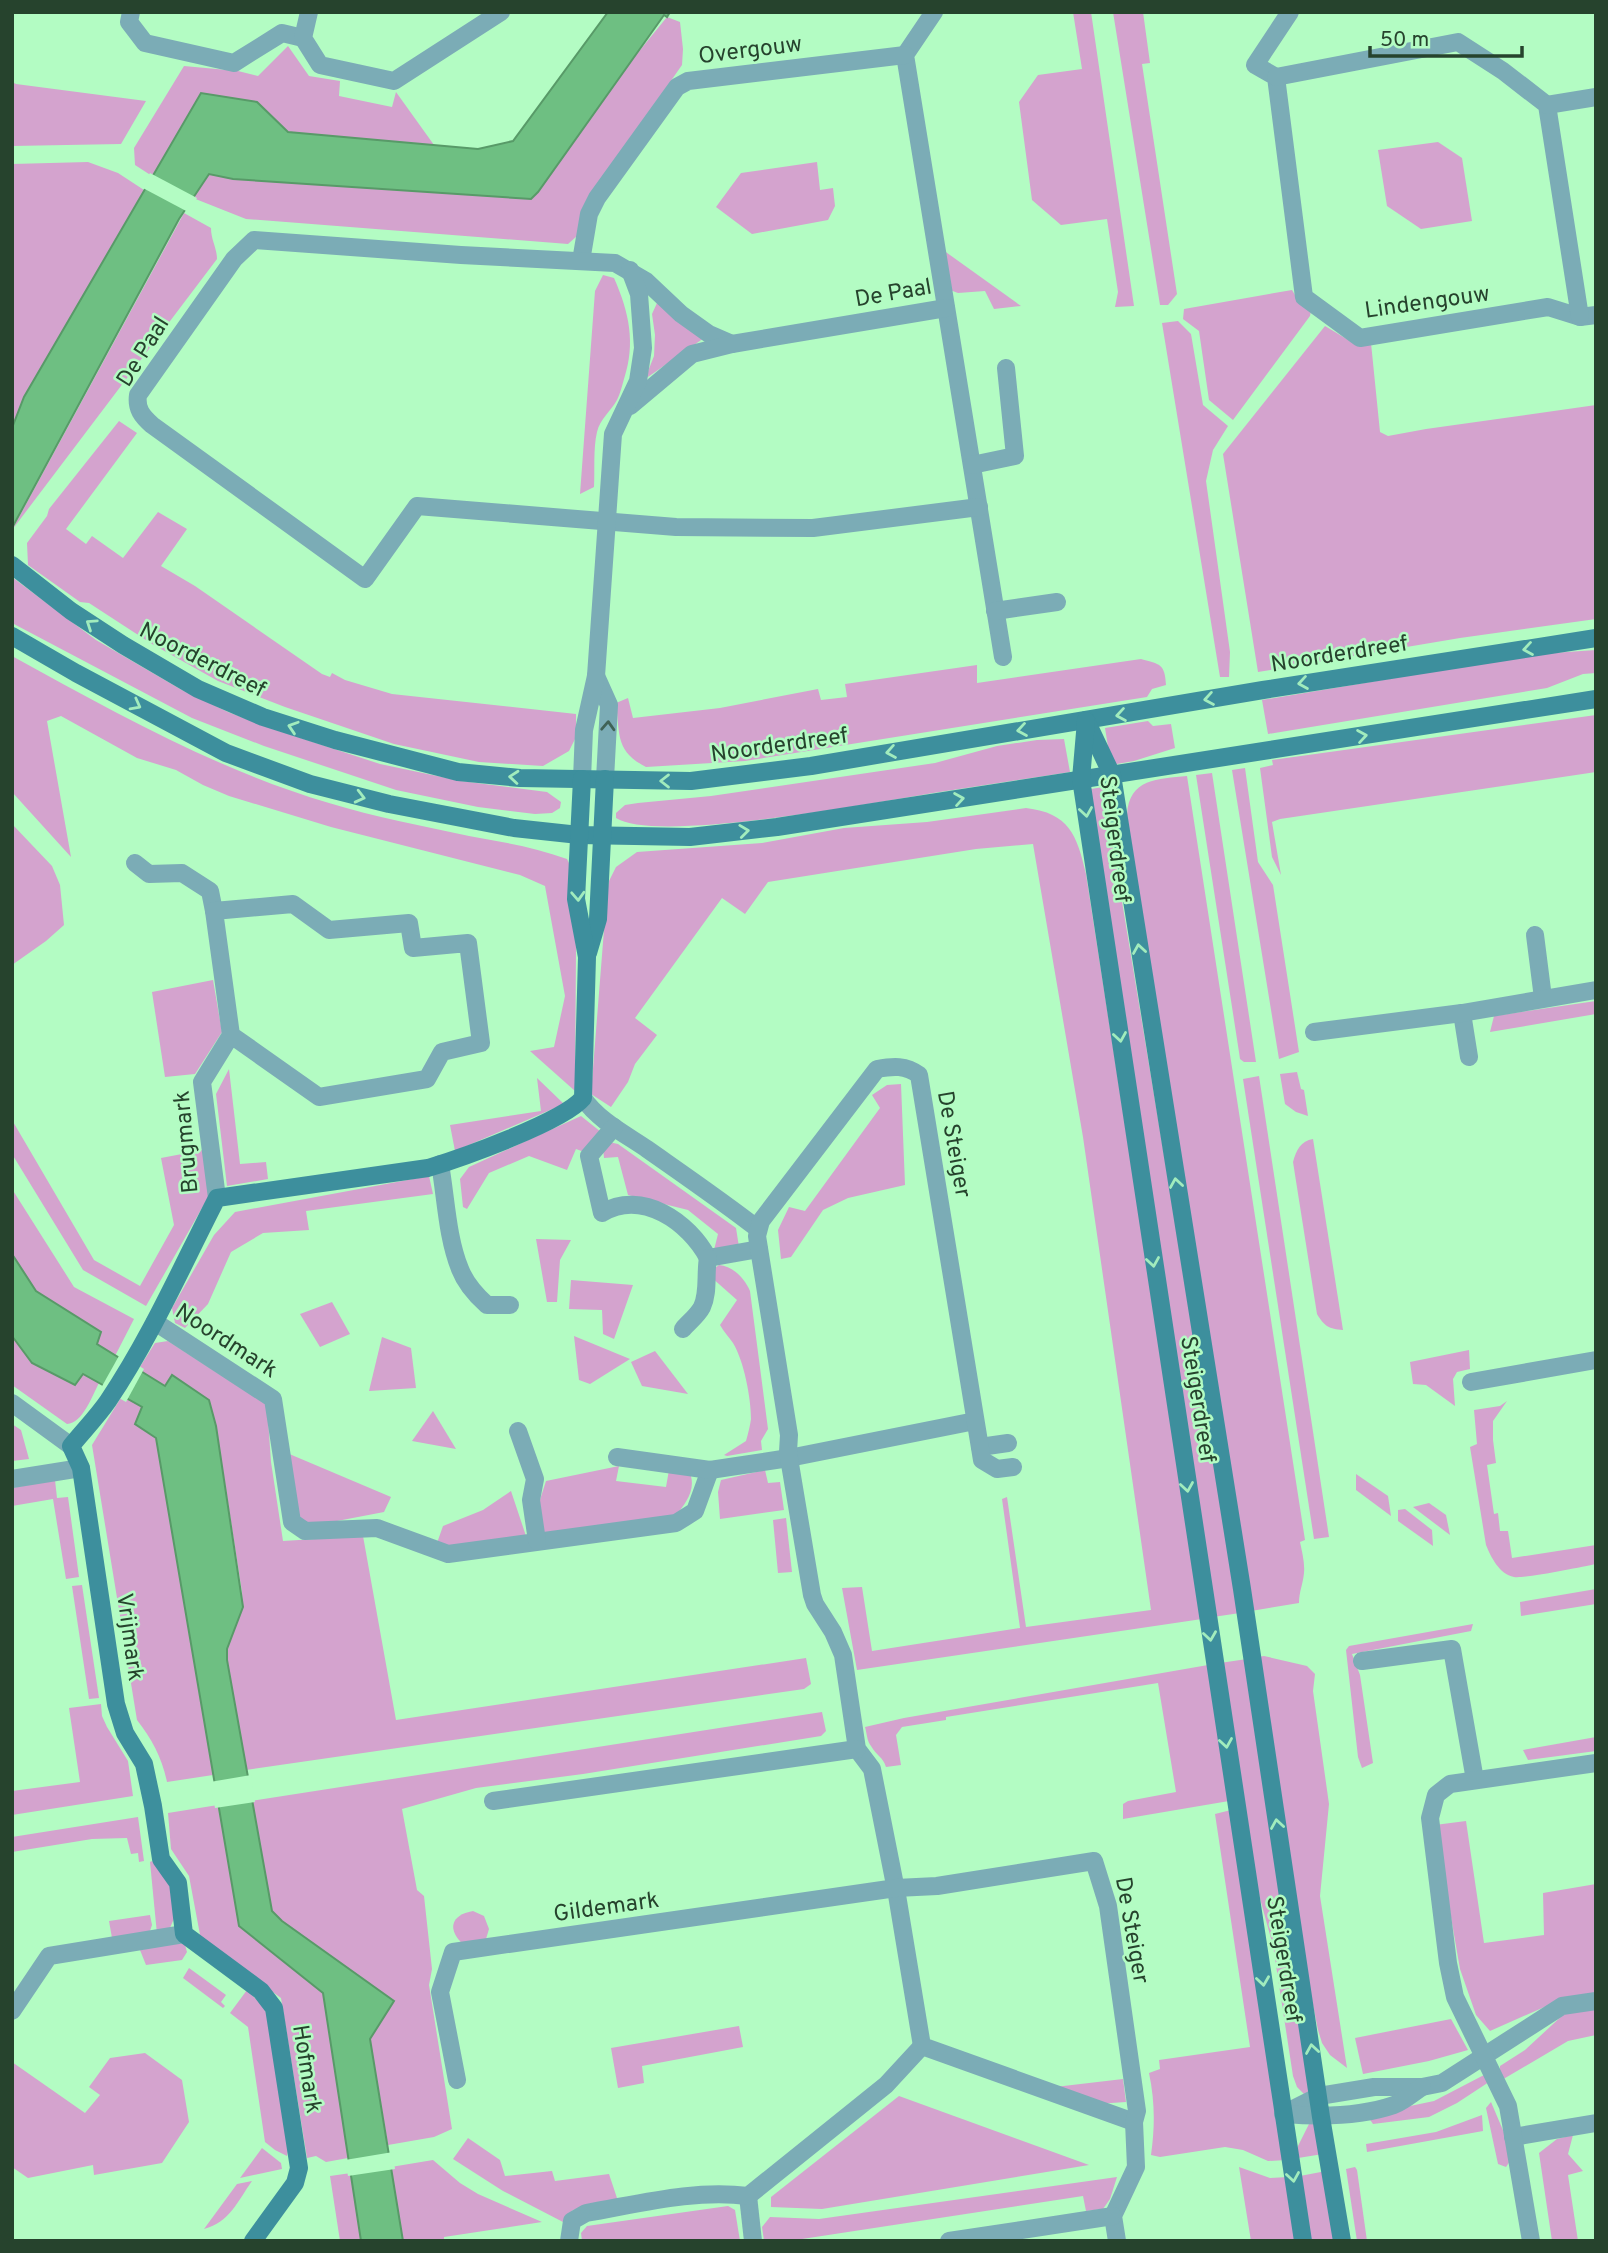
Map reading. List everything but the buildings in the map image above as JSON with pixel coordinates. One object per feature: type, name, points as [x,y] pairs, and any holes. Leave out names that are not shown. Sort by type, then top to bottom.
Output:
[{"type":"main road","name":"Noorderdreef","points":[[13,566],[71,611],[123,645],[198,689],[264,717],[335,740],[458,772],[520,778],[691,781],[811,765],[1596,638]]},
{"type":"main road","points":[[12,636],[226,752],[310,784],[452,817],[514,828],[602,836],[690,837],[777,827],[1596,699]]},
{"type":"main road","name":"Steigerdreef","points":[[1086,720],[1112,775],[1242,1589],[1342,2241]]},
{"type":"main road","name":"Steigerdreef","points":[[1086,720],[1081,779],[1303,2241]]},
{"type":"main road","points":[[216,1198],[428,1168],[551,1120],[583,1098],[587,957],[576,898],[582,779]]},
{"type":"main road","name":"De Paal","points":[[602,836],[605,779]]},
{"type":"main road","points":[[587,957],[598,919],[602,836]]},
{"type":"main road","name":"Brugmark","points":[[155,1322],[216,1198]]},
{"type":"main road","points":[[71,1446],[107,1402],[155,1322]]},
{"type":"main road","name":"Vrijmark","points":[[71,1446],[81,1468],[116,1704],[125,1733],[144,1764],[161,1859],[178,1883],[184,1934]]},
{"type":"main road","name":"Hofmark","points":[[184,1934],[261,1991],[274,2008],[299,2168],[295,2183],[253,2241]]},
{"type":"street","points":[[131,12],[129,22],[145,43],[234,63],[282,33],[303,38],[320,65],[394,81],[501,12]]},
{"type":"street","points":[[303,38],[309,12]]},
{"type":"street","points":[[934,12],[905,55],[946,308]]},
{"type":"street","name":"Lindengouw","points":[[1290,12],[1255,65],[1276,77],[1304,297],[1360,338],[1548,307],[1588,316],[1547,105]]},
{"type":"street","points":[[1276,77],[1458,42],[1503,71],[1547,105],[1596,97]]},
{"type":"street","name":"Overgouw","points":[[582,261],[589,214],[597,198],[677,87],[688,81],[905,55]]},
{"type":"street","name":"De Paal","points":[[732,344],[709,334],[630,270],[615,263],[254,240],[234,259],[138,395],[136,405],[152,425],[365,579],[416,506],[676,527],[813,528],[979,507]]},
{"type":"street","name":"De Paal","points":[[582,779],[584,730],[596,676],[614,434],[638,381],[643,348],[639,294],[630,270]]},
{"type":"street","name":"De Paal","points":[[624,411],[691,354],[732,344],[946,308],[1003,656]]},
{"type":"street","points":[[972,465],[1015,456],[1006,368]]},
{"type":"street","points":[[995,611],[1057,602]]},
{"type":"street","name":"De Paal","points":[[596,676],[609,705],[605,779]]},
{"type":"street","points":[[135,863],[149,874],[182,873],[211,891],[230,1035],[319,1097],[427,1079],[442,1052],[481,1044],[468,943],[413,948],[408,923],[329,930],[293,904],[214,911]]},
{"type":"street","points":[[1535,935],[1544,998]]},
{"type":"street","points":[[1314,1032],[1462,1013],[1596,990]]},
{"type":"street","points":[[1462,1013],[1469,1058]]},
{"type":"street","name":"Brugmark","points":[[216,1198],[202,1082],[230,1035]]},
{"type":"street","name":"De Steiger","points":[[758,1230],[761,1220],[877,1069],[890,1066],[909,1068],[919,1075],[980,1447]]},
{"type":"street","points":[[583,1098],[589,1107],[614,1126],[730,1207],[758,1230],[789,1435],[789,1458],[812,1595],[843,1655],[857,1749],[872,1769],[896,1888],[922,2046]]},
{"type":"street","points":[[614,1126],[589,1156],[602,1213],[621,1205],[639,1205],[666,1214],[695,1237],[708,1258],[707,1290],[701,1309],[684,1329]]},
{"type":"street","points":[[440,1164],[460,1271],[478,1298],[486,1305],[510,1304]]},
{"type":"street","points":[[708,1258],[759,1250]]},
{"type":"street","name":"Noordmark","points":[[155,1322],[273,1399],[292,1522],[305,1531],[377,1528],[448,1554],[676,1524],[695,1511],[710,1470]]},
{"type":"street","points":[[1471,1382],[1596,1360]]},
{"type":"street","name":"Vrijmark","points":[[12,1403],[71,1446]]},
{"type":"street","points":[[617,1457],[710,1470],[789,1458],[975,1421]]},
{"type":"street","points":[[518,1431],[535,1479],[531,1500],[537,1541]]},
{"type":"street","points":[[1009,1443],[980,1447],[982,1460],[997,1469],[1013,1467]]},
{"type":"street","points":[[12,1479],[81,1468]]},
{"type":"street","points":[[1362,1661],[1452,1649],[1475,1780]]},
{"type":"street","points":[[493,1801],[857,1749]]},
{"type":"street","points":[[1531,2241],[1508,2106],[1455,1997],[1448,1964],[1430,1818],[1436,1795],[1450,1784],[1596,1763]]},
{"type":"street","name":"De Steiger","points":[[896,1888],[937,1886],[1094,1861],[1108,1906],[1136,2110],[1136,2167],[1113,2216]]},
{"type":"street","name":"Gildemark","points":[[457,2080],[440,1992],[453,1952],[896,1888]]},
{"type":"street","points":[[12,2011],[49,1956],[184,1934]]},
{"type":"street","points":[[1283,2114],[1319,2096],[1391,2086],[1422,2087],[1442,2083],[1562,2007],[1596,2001]]},
{"type":"street","points":[[922,2046],[1134,2122]]},
{"type":"street","points":[[569,2241],[572,2221],[586,2213],[689,2195],[726,2193],[748,2196],[886,2085],[922,2046]]},
{"type":"street","points":[[1283,2114],[1321,2117],[1358,2113],[1396,2104],[1422,2087]]},
{"type":"street","points":[[1513,2137],[1596,2123]]},
{"type":"street","points":[[748,2196],[753,2241]]},
{"type":"street","points":[[949,2241],[1113,2216],[1117,2241]]},
{"type":"shaded area","points":[[608,12],[670,12],[667,17],[664,15],[531,199],[233,179],[209,174],[179,219],[12,528],[12,428],[24,397],[201,93],[257,102],[288,132],[478,149],[513,141]]},
{"type":"shaded area","points":[[1073,12],[1091,12],[1134,306],[1115,307],[1118,292],[1107,219],[1061,225],[1032,200],[1019,102],[1038,75],[1082,69]]},
{"type":"shaded area","points":[[1113,12],[1143,12],[1150,63],[1142,64],[1177,294],[1168,305],[1160,305]]},
{"type":"shaded area","points":[[667,17],[680,22],[682,65],[591,195],[577,236],[568,244],[246,219],[193,198],[209,174],[233,179],[531,199],[627,66]]},
{"type":"shaded area","points":[[288,46],[309,76],[340,81],[339,96],[392,107],[396,92],[434,145],[288,132],[257,102],[202,93],[152,176],[135,165],[134,148],[184,66],[238,71],[258,76]]},
{"type":"shaded area","points":[[12,82],[146,101],[121,144],[12,146]]},
{"type":"shaded area","points":[[1438,142],[1462,158],[1472,221],[1421,229],[1387,206],[1378,150]]},
{"type":"shaded area","points":[[88,162],[118,173],[144,190],[24,397],[12,428],[12,164]]},
{"type":"shaded area","points":[[817,162],[820,190],[833,188],[835,206],[828,220],[752,234],[716,207],[741,173]]},
{"type":"shaded area","points":[[184,213],[211,228],[217,259],[12,530]]},
{"type":"shaded area","points":[[943,250],[1021,306],[994,309],[985,291],[958,293],[950,290]]},
{"type":"shaded area","points":[[603,275],[614,278],[624,303],[630,353],[618,398],[597,432],[594,487],[580,494],[595,291]]},
{"type":"shaded area","points":[[1292,290],[1301,305],[1311,311],[1310,316],[1233,420],[1209,400],[1199,331],[1183,319],[1184,309]]},
{"type":"shaded area","points":[[657,303],[704,338],[645,379],[654,356],[652,314]]},
{"type":"shaded area","points":[[1178,321],[1191,334],[1203,405],[1228,426],[1213,450],[1206,481],[1230,652],[1229,677],[1220,677],[1162,323]]},
{"type":"shaded area","points":[[1325,326],[1355,344],[1371,343],[1380,432],[1388,436],[1596,405],[1596,619],[1460,638],[1258,672],[1223,454]]},
{"type":"shaded area","points":[[119,421],[137,433],[66,529],[86,544],[92,536],[123,558],[158,512],[187,529],[161,566],[195,586],[322,674],[330,677],[332,673],[345,680],[392,694],[576,714],[576,737],[569,751],[543,766],[479,762],[394,744],[285,707],[218,681],[152,644],[89,603],[80,602],[28,565],[27,543],[47,516],[49,509]]},
{"type":"shaded area","points":[[12,577],[96,640],[182,690],[228,712],[380,764],[461,781],[547,792],[561,802],[560,808],[552,813],[535,814],[478,807],[396,790],[264,746],[192,718],[12,623]]},
{"type":"shaded area","points":[[1596,650],[1596,673],[1583,674],[1547,688],[1268,734],[1262,700],[1538,654]]},
{"type":"shaded area","points":[[12,656],[167,738],[287,790],[364,813],[531,848],[567,859],[574,873],[575,1091],[530,1051],[554,1047],[565,996],[545,886],[520,875],[331,827],[229,796],[176,770],[137,758],[61,716],[47,721],[71,857],[12,792]]},
{"type":"shaded area","points":[[1141,659],[1160,666],[1165,678],[1166,685],[1152,689],[1147,697],[745,761],[646,767],[629,755],[619,733],[616,703],[628,698],[633,718],[720,708],[818,689],[821,700],[847,697],[845,684],[977,665],[977,683]]},
{"type":"shaded area","points":[[1596,715],[1596,772],[1280,819],[1272,822],[1281,875],[1272,857],[1260,768],[1273,765],[1272,760]]},
{"type":"shaded area","points":[[1148,721],[1153,726],[1171,724],[1175,748],[1111,765],[1105,728]]},
{"type":"shaded area","points":[[1064,739],[1070,772],[769,819],[675,826],[639,825],[616,818],[616,813],[625,805],[711,796],[935,763],[997,746]]},
{"type":"shaded area","points":[[1245,768],[1258,862],[1273,885],[1299,1052],[1279,1059],[1232,770]]},
{"type":"shaded area","points":[[1212,773],[1256,1062],[1244,1062],[1240,1059],[1196,775]]},
{"type":"shaded area","points":[[1187,776],[1305,1540],[1300,1542],[1304,1569],[1299,1603],[1251,1611],[1127,815],[1129,803],[1139,787],[1156,780]]},
{"type":"shaded area","points":[[1103,787],[1240,1613],[1213,1617],[1085,790]]},
{"type":"shaded area","points":[[1026,808],[1052,815],[1069,828],[1079,848],[1086,874],[1202,1619],[857,1670],[842,1588],[862,1587],[872,1651],[1020,1628],[1002,1499],[1007,1497],[1026,1627],[1151,1610],[1083,1137],[1033,844],[976,849],[768,882],[745,914],[722,898],[635,1018],[657,1035],[635,1064],[628,1082],[611,1107],[591,1094],[609,881],[616,867],[637,852],[762,843],[844,828],[927,822]]},
{"type":"shaded area","points":[[12,824],[52,866],[60,885],[64,925],[12,965]]},
{"type":"shaded area","points":[[213,980],[222,1032],[195,1074],[165,1077],[152,992]]},
{"type":"shaded area","points":[[1596,1001],[1596,1014],[1490,1032],[1494,1016]]},
{"type":"shaded area","points":[[229,1069],[240,1164],[266,1162],[268,1179],[227,1186],[216,1094]]},
{"type":"shaded area","points":[[1297,1072],[1301,1089],[1304,1090],[1308,1116],[1285,1104],[1280,1074]]},
{"type":"shaded area","points":[[1259,1076],[1329,1537],[1314,1539],[1243,1079]]},
{"type":"shaded area","points":[[537,1078],[564,1104],[455,1151],[450,1125],[541,1111]]},
{"type":"shaded area","points":[[901,1084],[905,1185],[848,1198],[823,1210],[791,1257],[781,1259],[778,1230],[789,1207],[805,1211],[880,1108],[872,1095],[887,1085]]},
{"type":"shaded area","points":[[581,1116],[601,1132],[587,1153],[576,1149],[567,1170],[529,1156],[489,1173],[467,1209],[463,1207],[460,1179],[469,1167]]},
{"type":"shaded area","points":[[12,1120],[94,1260],[140,1286],[174,1225],[161,1158],[203,1150],[210,1194],[146,1306],[83,1270],[12,1154]]},
{"type":"shaded area","points":[[1313,1139],[1343,1330],[1327,1326],[1317,1314],[1293,1162],[1300,1147]]},
{"type":"shaded area","points":[[609,1142],[618,1144],[736,1228],[739,1247],[714,1250],[718,1234],[688,1210],[628,1195],[618,1157],[604,1158],[603,1148]]},
{"type":"shaded area","points":[[429,1176],[433,1194],[306,1211],[309,1230],[263,1233],[231,1252],[208,1304],[185,1328],[175,1323],[172,1308],[214,1235],[235,1212]]},
{"type":"shaded area","points":[[12,1189],[74,1287],[134,1319],[115,1356],[96,1344],[101,1332],[36,1291],[12,1254]]},
{"type":"shaded area","points":[[536,1239],[571,1240],[560,1260],[557,1302],[547,1302]]},
{"type":"shaded area","points":[[12,1254],[36,1291],[101,1332],[97,1344],[165,1386],[172,1375],[209,1400],[216,1426],[243,1607],[227,1649],[227,1660],[272,1911],[282,1921],[394,2001],[370,2039],[403,2241],[361,2241],[323,1993],[239,1926],[156,1438],[135,1424],[142,1407],[83,1374],[75,1385],[32,1363],[12,1336]]},
{"type":"shaded area","points":[[719,1265],[738,1274],[750,1291],[768,1429],[761,1441],[762,1450],[727,1456],[724,1455],[746,1441],[751,1410],[740,1360],[733,1343],[720,1325],[737,1300],[711,1277],[711,1271]]},
{"type":"shaded area","points":[[571,1280],[633,1285],[614,1339],[603,1334],[602,1310],[569,1309]]},
{"type":"shaded area","points":[[332,1302],[350,1334],[320,1347],[300,1314]]},
{"type":"shaded area","points":[[12,1336],[32,1363],[75,1385],[83,1374],[99,1383],[78,1419],[67,1424],[12,1385]]},
{"type":"shaded area","points":[[574,1336],[630,1359],[590,1384],[579,1380]]},
{"type":"shaded area","points":[[382,1337],[411,1348],[416,1388],[369,1391]]},
{"type":"shaded area","points":[[168,1341],[267,1405],[271,1462],[283,1541],[363,1536],[396,1720],[806,1658],[811,1684],[804,1689],[246,1770],[227,1660],[241,1611],[242,1592],[216,1426],[209,1400],[171,1375],[166,1386],[138,1370],[155,1343]]},
{"type":"shaded area","points":[[1469,1350],[1470,1369],[1457,1372],[1453,1379],[1455,1406],[1426,1385],[1413,1384],[1410,1362]]},
{"type":"shaded area","points":[[655,1351],[688,1394],[642,1386],[631,1362]]},
{"type":"shaded area","points":[[122,1396],[142,1407],[136,1424],[156,1438],[213,1775],[167,1782],[156,1749],[137,1720],[92,1445]]},
{"type":"shaded area","points":[[1507,1401],[1493,1421],[1496,1463],[1487,1465],[1494,1514],[1498,1513],[1500,1531],[1508,1531],[1512,1558],[1596,1545],[1596,1564],[1514,1577],[1500,1569],[1490,1555],[1486,1545],[1470,1447],[1477,1444],[1474,1410],[1500,1406]]},
{"type":"shaded area","points":[[433,1411],[456,1449],[412,1441]]},
{"type":"shaded area","points":[[12,1424],[21,1430],[29,1459],[12,1461]]},
{"type":"shaded area","points":[[287,1453],[391,1497],[384,1512],[311,1526],[298,1519]]},
{"type":"shaded area","points":[[619,1466],[616,1481],[666,1487],[669,1470],[691,1476],[692,1482],[686,1502],[676,1516],[548,1535],[538,1533],[538,1506],[546,1481]]},
{"type":"shaded area","points":[[765,1470],[768,1483],[780,1482],[784,1510],[720,1519],[718,1492],[721,1480]]},
{"type":"shaded area","points":[[1356,1474],[1388,1496],[1391,1516],[1356,1490]]},
{"type":"shaded area","points":[[55,1480],[57,1498],[68,1497],[79,1577],[66,1579],[53,1499],[12,1506],[12,1488]]},
{"type":"shaded area","points":[[511,1491],[526,1536],[450,1549],[437,1543],[443,1526],[483,1510]]},
{"type":"shaded area","points":[[1429,1503],[1446,1515],[1450,1535],[1413,1507]]},
{"type":"shaded area","points":[[1405,1509],[1432,1530],[1433,1546],[1398,1521],[1398,1510]]},
{"type":"shaded area","points":[[786,1518],[792,1572],[778,1573],[773,1520]]},
{"type":"shaded area","points":[[82,1585],[99,1698],[89,1699],[72,1586]]},
{"type":"shaded area","points":[[1596,1589],[1596,1604],[1521,1616],[1520,1602]]},
{"type":"shaded area","points":[[1473,1624],[1471,1631],[1352,1654],[1360,1675],[1373,1763],[1362,1768],[1358,1757],[1346,1650],[1349,1646]]},
{"type":"shaded area","points":[[1258,1657],[1307,1666],[1315,1674],[1313,1691],[1329,1804],[1320,1896],[1347,2068],[1330,2055],[1318,2030],[1305,1965]]},
{"type":"shaded area","points":[[1247,1659],[1313,2090],[1304,2094],[1297,2087],[1293,2076],[1273,1946],[1253,1873],[1220,1663]]},
{"type":"shaded area","points":[[1208,1665],[1229,1801],[1123,1819],[1123,1804],[1128,1801],[1176,1792],[1158,1683],[946,1717],[946,1720],[902,1727],[896,1735],[901,1765],[886,1767],[870,1744],[865,1727],[904,1718]]},
{"type":"shaded area","points":[[101,1704],[107,1727],[128,1761],[133,1796],[12,1815],[12,1791],[80,1782],[69,1708]]},
{"type":"shaded area","points":[[822,1712],[826,1731],[821,1736],[583,1774],[476,1788],[402,1809],[417,1890],[424,1896],[432,1969],[429,1985],[452,2129],[434,2137],[388,2145],[370,2039],[272,1911],[251,1801]]},
{"type":"shaded area","points":[[1596,1737],[1596,1751],[1528,1760],[1523,1750]]},
{"type":"shaded area","points":[[218,1805],[239,1926],[323,1993],[348,2158],[326,2162],[316,2156],[307,2158],[281,1998],[201,1940],[189,1876],[171,1849],[168,1813]]},
{"type":"shaded area","points":[[1231,1810],[1286,2160],[1268,2161],[1243,2150],[1225,2147],[1160,2157],[1151,2155],[1154,2114],[1149,2073],[1160,2069],[1159,2060],[1250,2047],[1215,1814]]},
{"type":"shaded area","points":[[138,1817],[144,1861],[139,1862],[138,1853],[131,1854],[127,1838],[92,1839],[12,1852],[12,1837]]},
{"type":"shaded area","points":[[1466,1821],[1484,1943],[1544,1935],[1543,1893],[1596,1884],[1596,1993],[1558,2001],[1490,2031],[1476,2015],[1460,1969],[1435,1825]]},
{"type":"shaded area","points":[[152,1861],[169,1881],[175,1916],[170,1928],[157,1934],[150,1862]]},
{"type":"shaded area","points":[[473,1911],[484,1916],[489,1929],[486,1939],[464,1945],[455,1934],[454,1924],[460,1916]]},
{"type":"shaded area","points":[[150,1915],[150,1931],[112,1938],[109,1921]]},
{"type":"shaded area","points":[[178,1942],[185,1945],[187,1952],[182,1960],[146,1965],[140,1950]]},
{"type":"shaded area","points":[[189,1968],[226,1995],[221,2002],[225,2006],[223,2008],[183,1978]]},
{"type":"shaded area","points":[[247,1990],[262,2005],[268,2016],[287,2156],[265,2142],[248,2027],[230,2013]]},
{"type":"shaded area","points":[[1596,2007],[1596,2035],[1568,2041],[1500,2081],[1500,2066],[1525,2050],[1565,2013]]},
{"type":"shaded area","points":[[1451,2019],[1468,2050],[1363,2074],[1355,2038]]},
{"type":"shaded area","points":[[739,2026],[743,2047],[642,2066],[644,2083],[618,2088],[611,2048]]},
{"type":"shaded area","points":[[145,2053],[182,2080],[189,2122],[162,2163],[94,2175],[93,2165],[28,2178],[12,2167],[12,2062],[85,2113],[100,2095],[89,2087],[110,2058]]},
{"type":"shaded area","points":[[1484,2075],[1489,2082],[1429,2117],[1373,2124],[1367,2115],[1434,2101]]},
{"type":"shaded area","points":[[1123,2079],[1126,2102],[1096,2104],[1055,2087]]},
{"type":"shaded area","points":[[899,2096],[1089,2165],[822,2209],[771,2207],[771,2197]]},
{"type":"shaded area","points":[[1491,2102],[1505,2135],[1510,2161],[1506,2167],[1498,2164],[1486,2108]]},
{"type":"shaded area","points":[[1482,2115],[1483,2131],[1367,2152],[1366,2144],[1436,2132]]},
{"type":"shaded area","points":[[1311,2120],[1315,2120],[1323,2154],[1298,2158],[1298,2146]]},
{"type":"shaded area","points":[[1573,2135],[1568,2154],[1583,2171],[1568,2175],[1578,2241],[1552,2241],[1539,2153],[1557,2139]]},
{"type":"shaded area","points":[[468,2138],[500,2160],[505,2176],[552,2171],[555,2181],[609,2174],[618,2201],[573,2210],[563,2222],[503,2191],[453,2159]]},
{"type":"shaded area","points":[[262,2148],[281,2163],[282,2169],[240,2178]]},
{"type":"shaded area","points":[[433,2160],[478,2194],[542,2222],[444,2237],[444,2241],[403,2241],[391,2167]]},
{"type":"shaded area","points":[[1239,2167],[1270,2178],[1288,2177],[1298,2241],[1251,2241]]},
{"type":"shaded area","points":[[1355,2167],[1367,2241],[1357,2241],[1346,2169]]},
{"type":"shaded area","points":[[1326,2171],[1337,2241],[1310,2241],[1300,2176]]},
{"type":"shaded area","points":[[351,2173],[361,2241],[340,2241],[330,2176]]},
{"type":"shaded area","points":[[1117,2177],[1110,2199],[1103,2209],[1086,2211],[1083,2196],[789,2241],[764,2241],[762,2227],[770,2217],[819,2219]]},
{"type":"shaded area","points":[[252,2181],[227,2216],[204,2229],[237,2184]]},
{"type":"shaded area","points":[[728,2206],[735,2210],[740,2241],[582,2241],[581,2233],[587,2226]]},
{"type":"pier","points":[[150,173],[197,198],[188,212],[141,187]]},
{"type":"pier","points":[[120,1354],[144,1369],[126,1402],[101,1388]]},
{"type":"pier","points":[[251,1775],[255,1802],[215,1808],[210,1782]]},
{"type":"pier","points":[[393,2152],[395,2169],[348,2176],[345,2160]]}]
